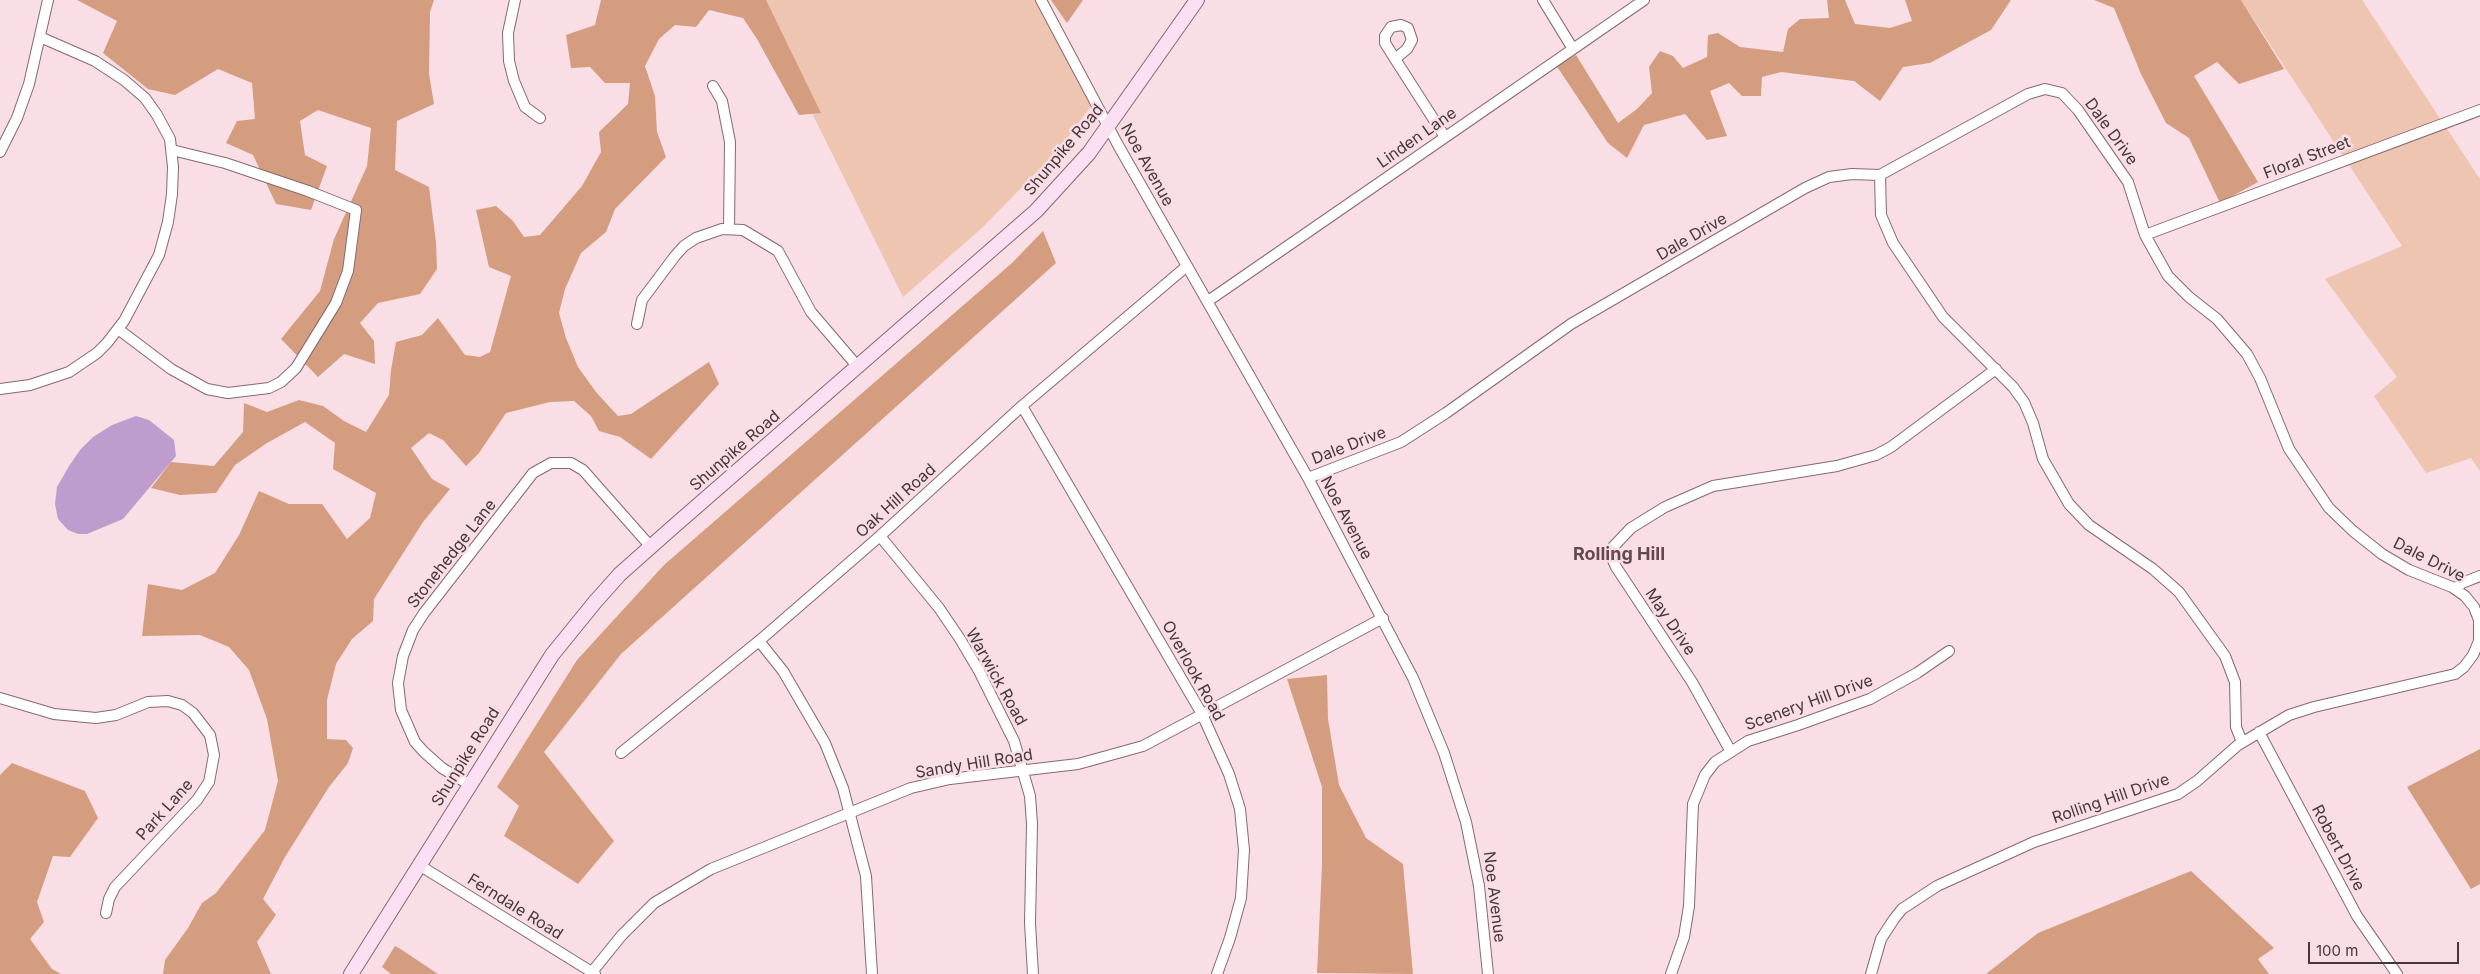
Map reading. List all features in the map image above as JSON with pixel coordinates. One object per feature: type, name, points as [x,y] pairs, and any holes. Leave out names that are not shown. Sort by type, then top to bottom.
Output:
[{"type":"main road","name":"Shunpike Road","points":[[351,974],[552,655],[601,595],[651,547],[1036,211],[1065,181],[1108,126],[1197,0]]},
{"type":"street","points":[[0,152],[29,84],[48,0]]},
{"type":"street","points":[[515,0],[508,33],[509,61],[514,81],[525,107],[540,118]]},
{"type":"street","name":"Noe Avenue","points":[[1042,0],[1108,126],[1308,478],[1382,618],[1434,726],[1460,800],[1478,884],[1488,974]]},
{"type":"street","points":[[1543,0],[1573,50]]},
{"type":"street","name":"Linden Lane","points":[[1208,301],[1644,0]]},
{"type":"street","points":[[0,389],[30,385],[69,372],[98,353],[118,329],[159,255],[172,194],[172,150],[167,133],[158,115],[135,88],[95,61],[40,36]]},
{"type":"street","points":[[1395,60],[1445,138]]},
{"type":"street","points":[[713,86],[722,102],[730,142],[728,229]]},
{"type":"street","name":"Dale Drive","points":[[1308,478],[1401,442],[1446,413],[1571,324],[1805,188],[1828,177],[1852,174],[1880,175],[2028,94],[2039,89],[2056,90],[2062,93],[2078,110],[2128,182],[2145,235],[2168,276],[2216,319],[2246,354],[2260,378],[2289,449],[2329,508],[2353,531],[2382,554],[2409,570],[2455,589],[2470,600],[2480,628],[2477,647],[2464,667],[2455,674],[2314,707],[2289,716],[2242,742]]},
{"type":"street","name":"Floral Street","points":[[2145,235],[2480,110]]},
{"type":"street","points":[[118,329],[171,369],[208,389],[228,393],[272,387],[281,382],[296,368],[342,291],[348,271],[356,210],[308,191],[234,166],[172,150]]},
{"type":"street","points":[[1880,175],[1881,215],[1893,243],[1943,317],[1996,369],[2024,402],[2033,423],[2043,459],[2069,504],[2089,526],[2152,569],[2179,592],[2226,656],[2235,682],[2236,727],[2242,742]]},
{"type":"street","points":[[637,324],[642,300],[675,256],[696,238],[728,229],[749,233],[778,251],[811,312],[858,367]]},
{"type":"street","name":"Oak Hill Road","points":[[621,753],[759,641],[880,536],[1022,406],[1187,266]]},
{"type":"street","name":"May Drive","points":[[1730,750],[1692,682],[1616,567],[1610,554],[1613,547],[1631,528],[1665,507],[1706,488],[1837,466],[1876,455],[1891,447],[1996,369]]},
{"type":"street","name":"Overlook Road","points":[[1022,406],[1202,714],[1229,774],[1240,809],[1244,850],[1242,898],[1230,938],[1216,974]]},
{"type":"street","name":"Stonehedge Lane","points":[[470,785],[442,768],[424,752],[415,742],[401,710],[398,683],[403,656],[410,636],[424,613],[533,474],[550,463],[571,463],[583,470],[651,547]]},
{"type":"street","name":"Warwick Road","points":[[880,536],[939,608],[960,639],[979,671],[1014,741],[1024,770],[1030,796],[1032,824],[1030,923],[1033,974]]},
{"type":"street","points":[[2455,589],[2462,583],[2480,576]]},
{"type":"street","name":"Sandy Hill Road","points":[[593,973],[622,935],[654,903],[711,869],[850,811],[911,788],[950,779],[1078,764],[1143,746],[1382,618]]},
{"type":"street","points":[[759,641],[783,671],[825,743],[850,811],[866,876],[872,974]]},
{"type":"street","name":"Scenery Hill Drive","points":[[1730,750],[1748,741],[1798,726],[1870,699],[1917,673],[1949,651]]},
{"type":"street","name":"Park Lane","points":[[0,698],[54,714],[96,718],[116,715],[148,702],[168,701],[182,706],[193,713],[210,735],[214,762],[209,782],[196,800],[115,887],[109,899],[106,913]]},
{"type":"street","name":"Robert Drive","points":[[2258,732],[2357,916],[2397,974]]},
{"type":"street","name":"Rolling Hill Drive","points":[[1870,974],[1881,940],[1894,919],[1902,909],[1919,896],[1975,867],[2034,842],[2178,794],[2197,781],[2242,742]]},
{"type":"street","points":[[1671,974],[1684,937],[1688,906],[1692,814],[1696,795],[1705,775],[1715,762],[1730,750]]},
{"type":"street","name":"Ferndale Road","points":[[419,864],[593,973]]},
{"type":"shaded area","points":[[77,0],[434,0],[430,12],[429,74],[434,104],[397,121],[395,170],[429,187],[436,242],[437,269],[420,294],[378,303],[360,323],[374,341],[375,364],[344,354],[318,377],[281,339],[320,291],[334,239],[367,166],[371,128],[318,110],[300,121],[305,155],[327,166],[311,210],[276,204],[253,155],[226,143],[237,121],[255,119],[252,83],[218,69],[175,95],[148,89],[103,53],[117,21]]},
{"type":"shaded area","points":[[601,0],[766,0],[821,113],[799,115],[757,39],[743,18],[709,10],[696,27],[675,25],[659,39],[645,66],[655,96],[657,132],[666,157],[615,209],[606,232],[581,253],[565,289],[559,313],[566,338],[578,367],[596,392],[618,416],[631,414],[709,362],[719,384],[651,459],[620,437],[599,431],[591,416],[574,401],[550,402],[506,413],[479,453],[466,466],[443,440],[429,433],[411,448],[432,479],[450,489],[423,522],[374,599],[373,621],[352,639],[336,664],[327,700],[327,739],[346,740],[353,748],[348,763],[329,787],[285,857],[263,899],[276,915],[257,942],[271,974],[163,974],[165,960],[188,928],[202,903],[216,893],[265,830],[278,781],[267,719],[249,670],[229,647],[200,635],[142,636],[148,584],[182,590],[215,573],[239,535],[259,491],[289,504],[322,504],[347,539],[370,518],[376,493],[333,469],[335,443],[305,422],[267,443],[235,465],[216,493],[180,495],[151,488],[171,462],[214,466],[243,432],[244,403],[267,412],[299,400],[323,406],[344,421],[366,432],[389,395],[396,342],[422,335],[438,318],[465,355],[480,357],[490,352],[511,276],[489,267],[476,210],[496,206],[513,221],[524,237],[540,235],[582,186],[601,152],[599,132],[628,104],[630,83],[605,83],[590,67],[571,68],[566,35],[595,25]]},
{"type":"shaded area","points":[[756,0],[1040,0],[1095,101],[1059,149],[982,228],[903,297]]},
{"type":"shaded area","points":[[1051,0],[1083,0],[1067,23]]},
{"type":"shaded area","points":[[1827,0],[1845,0],[1855,24],[1890,28],[1912,21],[1905,0],[2011,0],[1991,30],[1930,63],[1903,67],[1880,101],[1854,81],[1781,72],[1762,77],[1761,96],[1742,96],[1729,83],[1710,91],[1727,136],[1707,140],[1685,114],[1644,125],[1627,158],[1608,143],[1556,65],[1576,55],[1618,123],[1637,109],[1652,93],[1649,67],[1660,51],[1673,56],[1683,68],[1707,57],[1708,35],[1718,33],[1740,47],[1783,52],[1788,29],[1800,19],[1829,18]]},
{"type":"shaded area","points":[[2094,0],[2241,0],[2284,69],[2239,84],[2217,62],[2194,76],[2258,182],[2220,203],[2189,138],[2166,123],[2141,74],[2114,8]]},
{"type":"shaded area","points":[[2241,0],[2362,0],[2480,179],[2480,471],[2471,458],[2426,473],[2374,396],[2397,377],[2325,279],[2402,246]]},
{"type":"shaded area","points":[[1043,231],[1056,263],[621,654],[544,752],[614,841],[578,884],[504,836],[519,806],[497,787],[577,660],[664,565],[1012,263]]},
{"type":"shaded area","points":[[136,416],[149,420],[174,440],[176,456],[123,519],[87,534],[78,534],[68,530],[58,519],[55,504],[57,487],[69,466],[80,450],[93,437],[112,425]]},
{"type":"shaded area","points":[[1327,675],[1328,719],[1339,785],[1366,838],[1403,864],[1413,974],[1317,973],[1322,865],[1322,787],[1287,679]]},
{"type":"shaded area","points":[[2480,749],[2480,884],[2471,889],[2407,787]]},
{"type":"shaded area","points":[[12,763],[85,791],[98,818],[70,857],[53,856],[37,902],[44,922],[30,939],[52,969],[61,974],[0,974],[0,775]]},
{"type":"shaded area","points":[[2191,871],[2274,948],[2258,959],[2269,974],[1986,974],[2038,933]]},
{"type":"shaded area","points":[[395,946],[438,974],[391,974],[382,967]]},
{"type":"district","name":"Rolling Hill","points":[[1619,555]]}]
